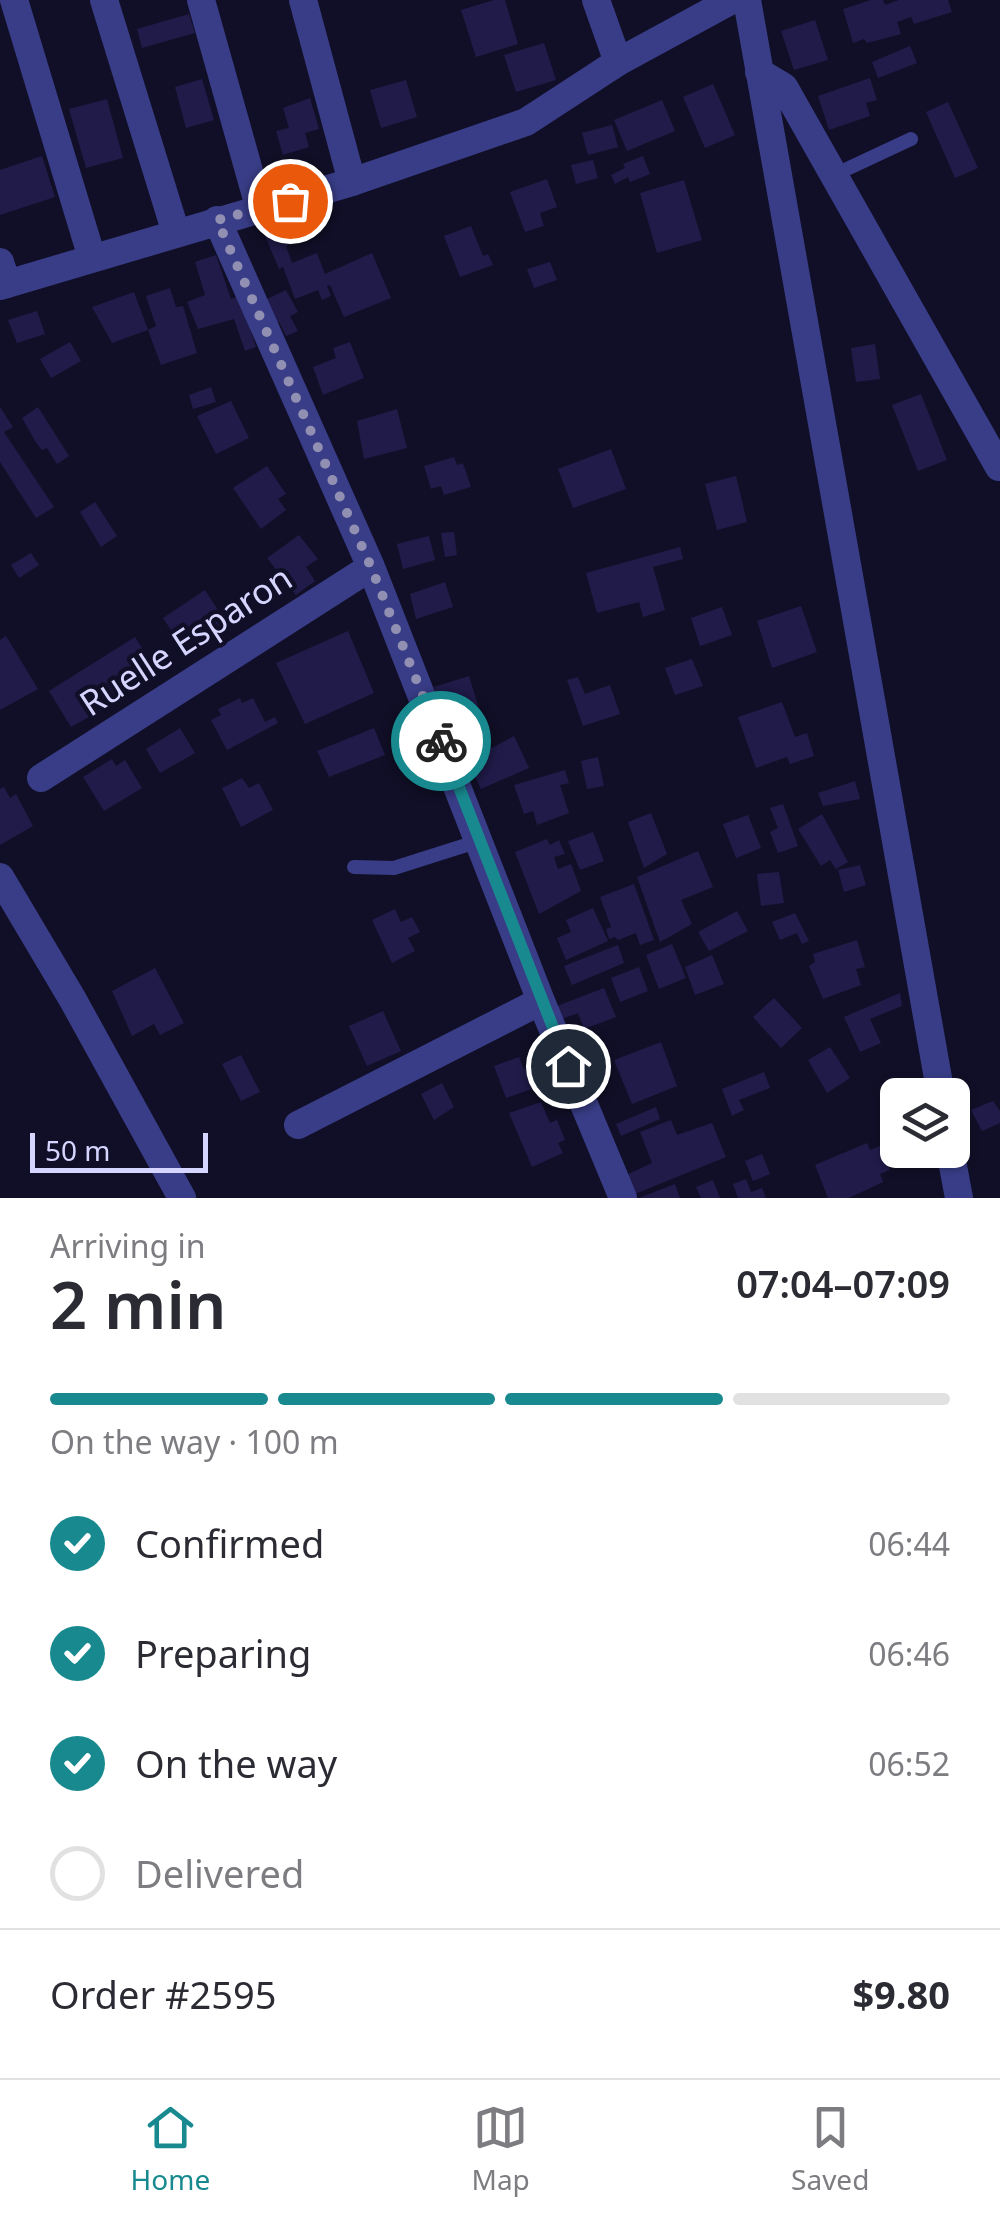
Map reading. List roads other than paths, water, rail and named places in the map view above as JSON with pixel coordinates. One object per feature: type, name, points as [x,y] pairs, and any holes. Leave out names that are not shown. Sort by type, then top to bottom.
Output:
[{"type":"street","points":[[14,0],[92,258]]},
{"type":"street","points":[[104,0],[176,233]]},
{"type":"street","points":[[200,0],[260,210]]},
{"type":"street","points":[[303,0],[352,182]]},
{"type":"street","points":[[596,0],[618,62]]},
{"type":"street","points":[[2,278],[92,258],[260,210],[526,122],[618,62],[732,0]]},
{"type":"street","points":[[747,0],[937,1078]]},
{"type":"street","points":[[759,72],[784,86],[999,467]]},
{"type":"street","points":[[217,220],[371,567],[541,1001],[623,1198]]},
{"type":"street","name":"Ruelle Esparon","points":[[42,778],[371,567]]},
{"type":"street","points":[[0,877],[182,1198]]},
{"type":"street","points":[[298,1125],[541,1001]]},
{"type":"street","points":[[953,1168],[959,1198]]},
{"type":"lane","points":[[834,175],[911,138]]},
{"type":"lane","points":[[354,867],[394,868],[480,842]]}]
